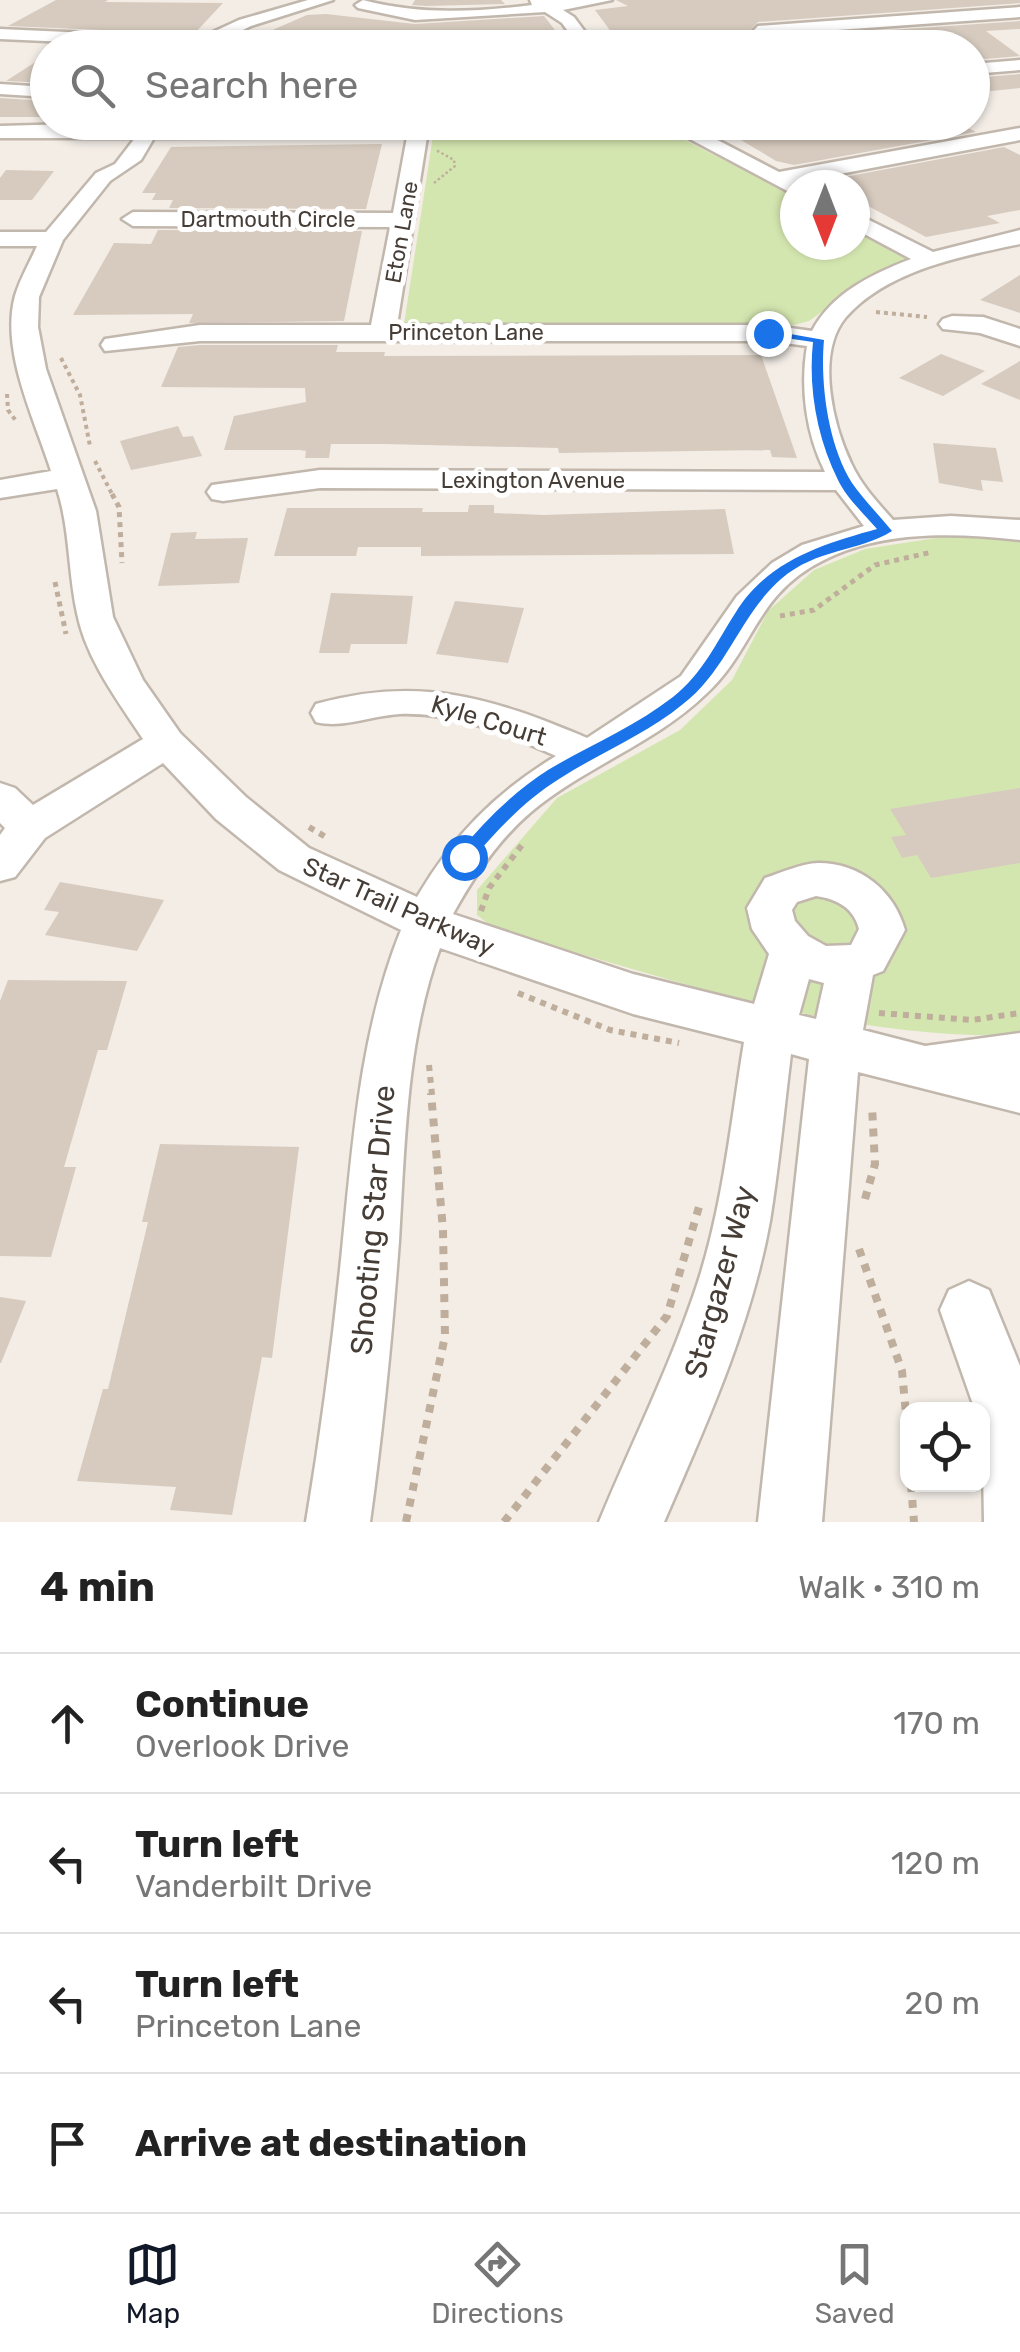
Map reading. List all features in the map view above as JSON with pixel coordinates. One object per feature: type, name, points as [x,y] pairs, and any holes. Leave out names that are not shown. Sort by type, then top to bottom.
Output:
[{"type":"street","points":[[271,0],[301,6]]},
{"type":"street","points":[[236,30],[325,0]]},
{"type":"street","points":[[363,6],[385,12],[440,14],[604,0]]},
{"type":"street","points":[[959,0],[978,14]]},
{"type":"street","points":[[541,3],[568,20],[575,30]]},
{"type":"street","points":[[771,30],[1020,12]]},
{"type":"street","points":[[0,34],[30,36]]},
{"type":"street","points":[[990,68],[1020,65]]},
{"type":"street","points":[[0,89],[30,91]]},
{"type":"street","points":[[0,132],[30,131]]},
{"type":"street","points":[[852,170],[1020,134]]},
{"type":"street","name":"Star Trail Parkway","points":[[103,177],[97,171],[118,140]]},
{"type":"street","name":"Star Trail Parkway","points":[[142,140],[122,168],[103,177],[52,239],[27,298],[26,341],[71,476],[96,617],[124,683],[166,743],[220,798],[294,859],[426,922],[580,978],[1020,1092]]},
{"type":"street","name":"Eton Lane","points":[[383,332],[403,220],[428,140]]},
{"type":"street","points":[[687,140],[780,181]]},
{"type":"street","name":"Dartmouth Circle","points":[[134,219],[403,220]]},
{"type":"street","points":[[870,228],[934,261]]},
{"type":"street","points":[[884,541],[844,481],[820,406],[815,372],[819,340],[837,312],[890,275],[1020,236]]},
{"type":"street","points":[[0,238],[52,239]]},
{"type":"street","points":[[952,324],[984,325],[1020,338]]},
{"type":"street","name":"Princeton Lane","points":[[114,345],[200,333],[768,333],[819,340]]},
{"type":"street","points":[[0,489],[71,476]]},
{"type":"street","name":"Lexington Avenue","points":[[223,492],[320,478],[844,481]]},
{"type":"street","name":"Shooting Star Drive","points":[[338,1522],[356,1412],[391,1035],[426,922],[464,857],[494,822],[548,777],[648,722],[700,680],[714,664],[744,610],[778,575],[820,549],[884,541],[928,527],[1020,530]]},
{"type":"street","name":"Kyle Court","points":[[330,713],[372,702],[420,699],[492,717],[588,754]]},
{"type":"street","points":[[0,865],[30,827],[166,743]]},
{"type":"street","points":[[0,798],[30,827]]},
{"type":"street","points":[[800,881],[832,881],[862,895],[880,918],[878,944],[870,955],[852,963],[820,964],[793,952],[776,936],[770,922],[775,896],[800,881]]},
{"type":"street","name":"Stargazer Way","points":[[630,1522],[691,1388],[726,1280],[742,1222],[770,1030],[793,952]]},
{"type":"street","points":[[790,1522],[835,1046],[852,963]]},
{"type":"street","name":"Star Trail Parkway","points":[[920,1066],[1020,1054]]},
{"type":"street","points":[[969,1310],[1005,1404],[1016,1522]]},
{"type":"path","points":[[428,187],[455,166],[454,160],[434,149],[431,140]]},
{"type":"path","points":[[867,318],[889,303]]},
{"type":"path","points":[[876,312],[913,313],[952,324]]},
{"type":"path","points":[[406,1522],[445,1336],[438,1155],[428,1052]]},
{"type":"path","points":[[862,1211],[875,1164],[872,1093]]},
{"type":"path","points":[[857,1240],[902,1371],[905,1402]]},
{"type":"path","points":[[912,1492],[914,1522]]},
{"type":"green space","points":[[432,140],[685,140],[780,188],[780,260],[870,260],[870,236],[911,257],[907,263],[876,273],[809,321],[794,325],[404,324]]},
{"type":"green space","points":[[942,537],[1020,539],[1020,1035],[886,1028],[820,1017],[496,930],[477,915],[477,890],[557,798],[680,730],[732,680],[768,611],[814,570],[865,549]]},
{"type":"building","points":[[56,0],[223,3],[198,30],[8,26]]},
{"type":"building","points":[[415,0],[501,0],[505,4],[412,5]]},
{"type":"building","points":[[616,0],[1020,0],[758,22],[750,30],[610,30],[595,10],[628,6]]},
{"type":"building","points":[[307,15],[415,24],[544,16],[555,30],[272,30]]},
{"type":"building","points":[[1020,21],[1020,29],[889,30]]},
{"type":"building","points":[[990,34],[1020,56],[990,58]]},
{"type":"building","points":[[30,66],[30,82],[6,81]]},
{"type":"building","points":[[1020,74],[1020,88],[990,91],[990,76]]},
{"type":"building","points":[[0,98],[30,100],[30,117],[0,117]]},
{"type":"building","points":[[741,140],[932,140],[794,165],[776,161]]},
{"type":"building","points":[[382,144],[366,209],[169,208],[173,200],[152,200],[156,193],[142,193],[171,147]]},
{"type":"building","points":[[1004,147],[1020,155],[1020,210],[987,216],[1000,223],[926,237],[870,207],[870,172]]},
{"type":"building","points":[[6,170],[54,171],[32,200],[0,200],[0,178]]},
{"type":"building","points":[[158,230],[362,231],[344,321],[189,323],[193,314],[73,315],[114,243],[151,244]]},
{"type":"building","points":[[1020,275],[1020,313],[980,300]]},
{"type":"building","points":[[338,345],[336,352],[385,352],[384,356],[761,355],[797,458],[772,457],[770,450],[559,453],[558,448],[385,444],[331,444],[329,458],[305,458],[306,451],[300,450],[224,450],[234,416],[306,402],[305,388],[161,387],[178,347]]},
{"type":"building","points":[[941,354],[985,371],[943,396],[899,378]]},
{"type":"building","points":[[1020,361],[1020,400],[981,384]]},
{"type":"building","points":[[178,426],[183,437],[193,436],[202,456],[131,470],[120,441]]},
{"type":"building","points":[[933,443],[996,448],[1003,482],[981,480],[983,491],[939,483]]},
{"type":"building","points":[[469,505],[494,505],[494,513],[544,515],[725,509],[734,554],[421,556],[421,547],[358,547],[356,556],[274,556],[287,508],[423,508],[422,512],[468,512]]},
{"type":"building","points":[[197,532],[195,539],[248,538],[239,583],[158,586],[171,533]]},
{"type":"building","points":[[331,593],[413,596],[407,644],[351,644],[349,653],[319,653]]},
{"type":"building","points":[[455,601],[524,608],[508,663],[436,654]]},
{"type":"building","points":[[1020,788],[1020,863],[931,878],[917,855],[902,858],[891,837],[906,835],[890,809]]},
{"type":"building","points":[[60,882],[164,900],[137,951],[45,935],[59,912],[44,910]]},
{"type":"building","points":[[8,980],[127,981],[107,1050],[98,1050],[64,1167],[76,1167],[51,1257],[0,1256],[0,1001]]},
{"type":"building","points":[[160,1144],[299,1147],[272,1358],[262,1357],[232,1515],[170,1510],[176,1487],[77,1481],[103,1389],[108,1389],[148,1222],[142,1222]]},
{"type":"building","points":[[0,1297],[26,1301],[1,1363],[0,1363]]},
{"type":"route","points":[[464,857],[494,822],[548,777],[678,701],[714,664],[744,610],[778,575],[820,549],[885,531],[844,481],[820,406],[815,372],[819,340],[768,333]]}]
